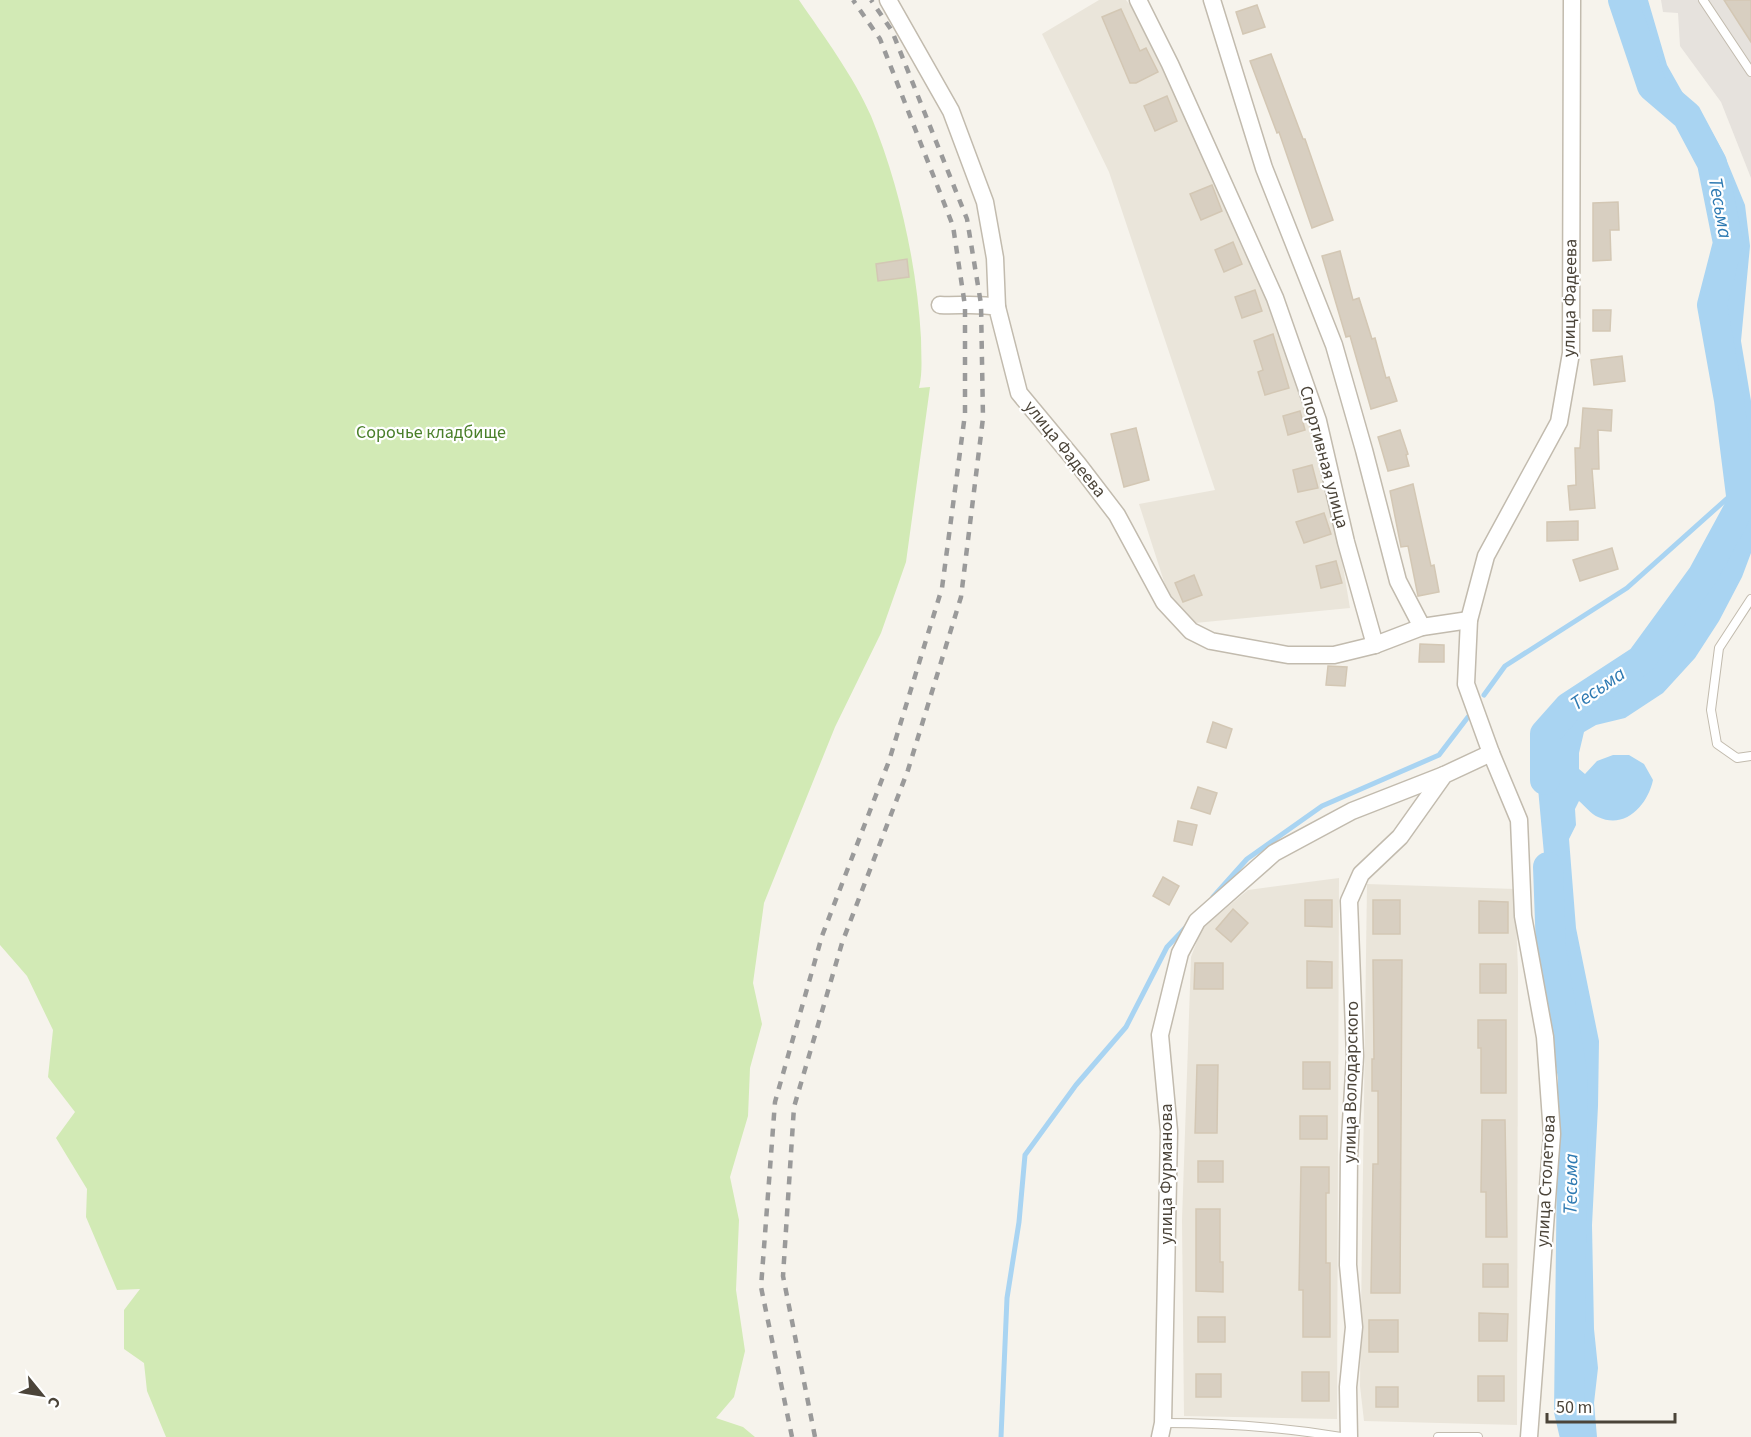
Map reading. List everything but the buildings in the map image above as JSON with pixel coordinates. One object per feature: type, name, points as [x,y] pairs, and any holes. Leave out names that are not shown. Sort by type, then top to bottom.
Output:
[{"type":"street","name":"улица Фадеева","points":[[888,0],[951,111],[985,202],[995,258],[997,307],[1018,393],[1117,514],[1164,602],[1191,631],[1211,641],[1288,655],[1334,654],[1375,645]]},
{"type":"street","name":"Спортивная улица","points":[[1138,0],[1170,63],[1275,298],[1318,421],[1346,542],[1375,645]]},
{"type":"street","points":[[1212,0],[1264,168],[1334,345],[1398,581],[1422,627]]},
{"type":"street","name":"улица Фадеева","points":[[1491,753],[1466,684],[1469,620],[1486,556],[1558,422],[1571,353],[1572,0]]},
{"type":"street","points":[[940,305],[981,304],[997,307]]},
{"type":"street","points":[[1375,645],[1422,627],[1469,620]]},
{"type":"street","name":"улица Володарского","points":[[1349,1437],[1348,1387],[1354,1327],[1348,1265],[1349,1155],[1355,1056],[1349,901],[1361,874],[1400,837],[1444,776],[1491,753]]},
{"type":"street","name":"улица Столетова","points":[[1491,753],[1519,820],[1523,916],[1545,1037],[1552,1134],[1529,1437]]},
{"type":"street","name":"улица Фурманова","points":[[1162,1430],[1169,1131],[1160,1035],[1180,953],[1197,921],[1274,853],[1352,811],[1444,776]]},
{"type":"lane","points":[[1703,0],[1751,72]]},
{"type":"lane","points":[[1751,599],[1719,648],[1711,710],[1717,744],[1737,758],[1751,756]]},
{"type":"lane","points":[[1162,1430],[1222,1424],[1297,1429],[1341,1437]]},
{"type":"lane","points":[[1438,1437],[1478,1437]]},
{"type":"shaded area","points":[[1099,0],[1126,0],[1135,11],[1224,201],[1275,317],[1315,438],[1340,549],[1350,608],[1195,623],[1169,597],[1139,504],[1215,490],[1109,172],[1042,34]]},
{"type":"shaded area","points":[[1661,0],[1751,0],[1751,178],[1721,102],[1680,46],[1678,13],[1663,12]]},
{"type":"shaded area","points":[[1339,878],[1337,1419],[1184,1416],[1182,1220],[1191,957],[1202,928],[1248,890]]},
{"type":"shaded area","points":[[1367,884],[1515,889],[1518,971],[1517,1425],[1364,1421],[1360,1386]]},
{"type":"green space","name":"Сорочье кладбище","points":[[0,0],[799,0],[838,56],[864,101],[890,169],[905,225],[919,310],[922,363],[919,388],[930,387],[906,562],[881,633],[835,727],[764,903],[753,983],[762,1024],[750,1068],[748,1116],[730,1177],[739,1220],[736,1290],[745,1351],[734,1397],[716,1418],[743,1427],[755,1437],[166,1437],[147,1391],[144,1363],[124,1349],[124,1310],[140,1289],[117,1290],[86,1217],[87,1189],[56,1138],[75,1112],[48,1077],[53,1030],[27,976],[0,945]]},
{"type":"water","points":[[1626,0],[1648,0],[1667,65],[1689,104],[1707,123],[1724,154],[1745,205],[1750,246],[1741,341],[1751,401],[1751,553],[1742,577],[1719,621],[1695,658],[1663,693],[1625,718],[1596,725],[1584,732],[1579,753],[1579,769],[1585,774],[1597,761],[1613,755],[1629,755],[1644,764],[1653,780],[1641,806],[1618,820],[1598,817],[1579,801],[1575,809],[1576,825],[1569,839],[1576,928],[1599,1041],[1592,1225],[1594,1329],[1598,1368],[1594,1403],[1597,1437],[1577,1437],[1577,1432],[1571,1425],[1567,1339],[1571,1276],[1575,1074],[1548,898],[1536,766],[1542,743],[1565,715],[1612,695],[1649,667],[1712,579],[1730,532],[1744,466],[1736,426],[1723,388],[1720,351],[1721,316],[1728,271],[1728,215],[1716,167],[1696,132],[1662,95],[1641,48]]},
{"type":"waterway","name":"Тесьма","points":[[1545,780],[1545,734],[1569,707],[1641,660],[1703,575],[1742,503],[1729,400],[1712,305],[1728,243],[1712,163],[1687,116],[1652,86],[1623,0]]},
{"type":"waterway","points":[[1484,695],[1505,666],[1627,588],[1740,487]]},
{"type":"waterway","points":[[1213,897],[1247,859],[1322,806],[1439,755],[1468,717]]},
{"type":"waterway","name":"Тесьма","points":[[1548,867],[1551,950],[1573,1077],[1569,1411],[1575,1437]]},
{"type":"waterway","points":[[1001,1437],[1007,1298],[1019,1222],[1025,1155],[1076,1085],[1126,1027],[1167,947],[1187,926]]},
{"type":"railway","points":[[792,1437],[761,1287],[775,1102],[822,936],[889,761],[942,588],[965,414],[965,306],[953,226],[880,39],[853,0]]},
{"type":"railway","points":[[815,1437],[783,1276],[794,1107],[842,943],[908,770],[961,597],[983,418],[981,304],[967,219],[892,31],[871,0]]}]
